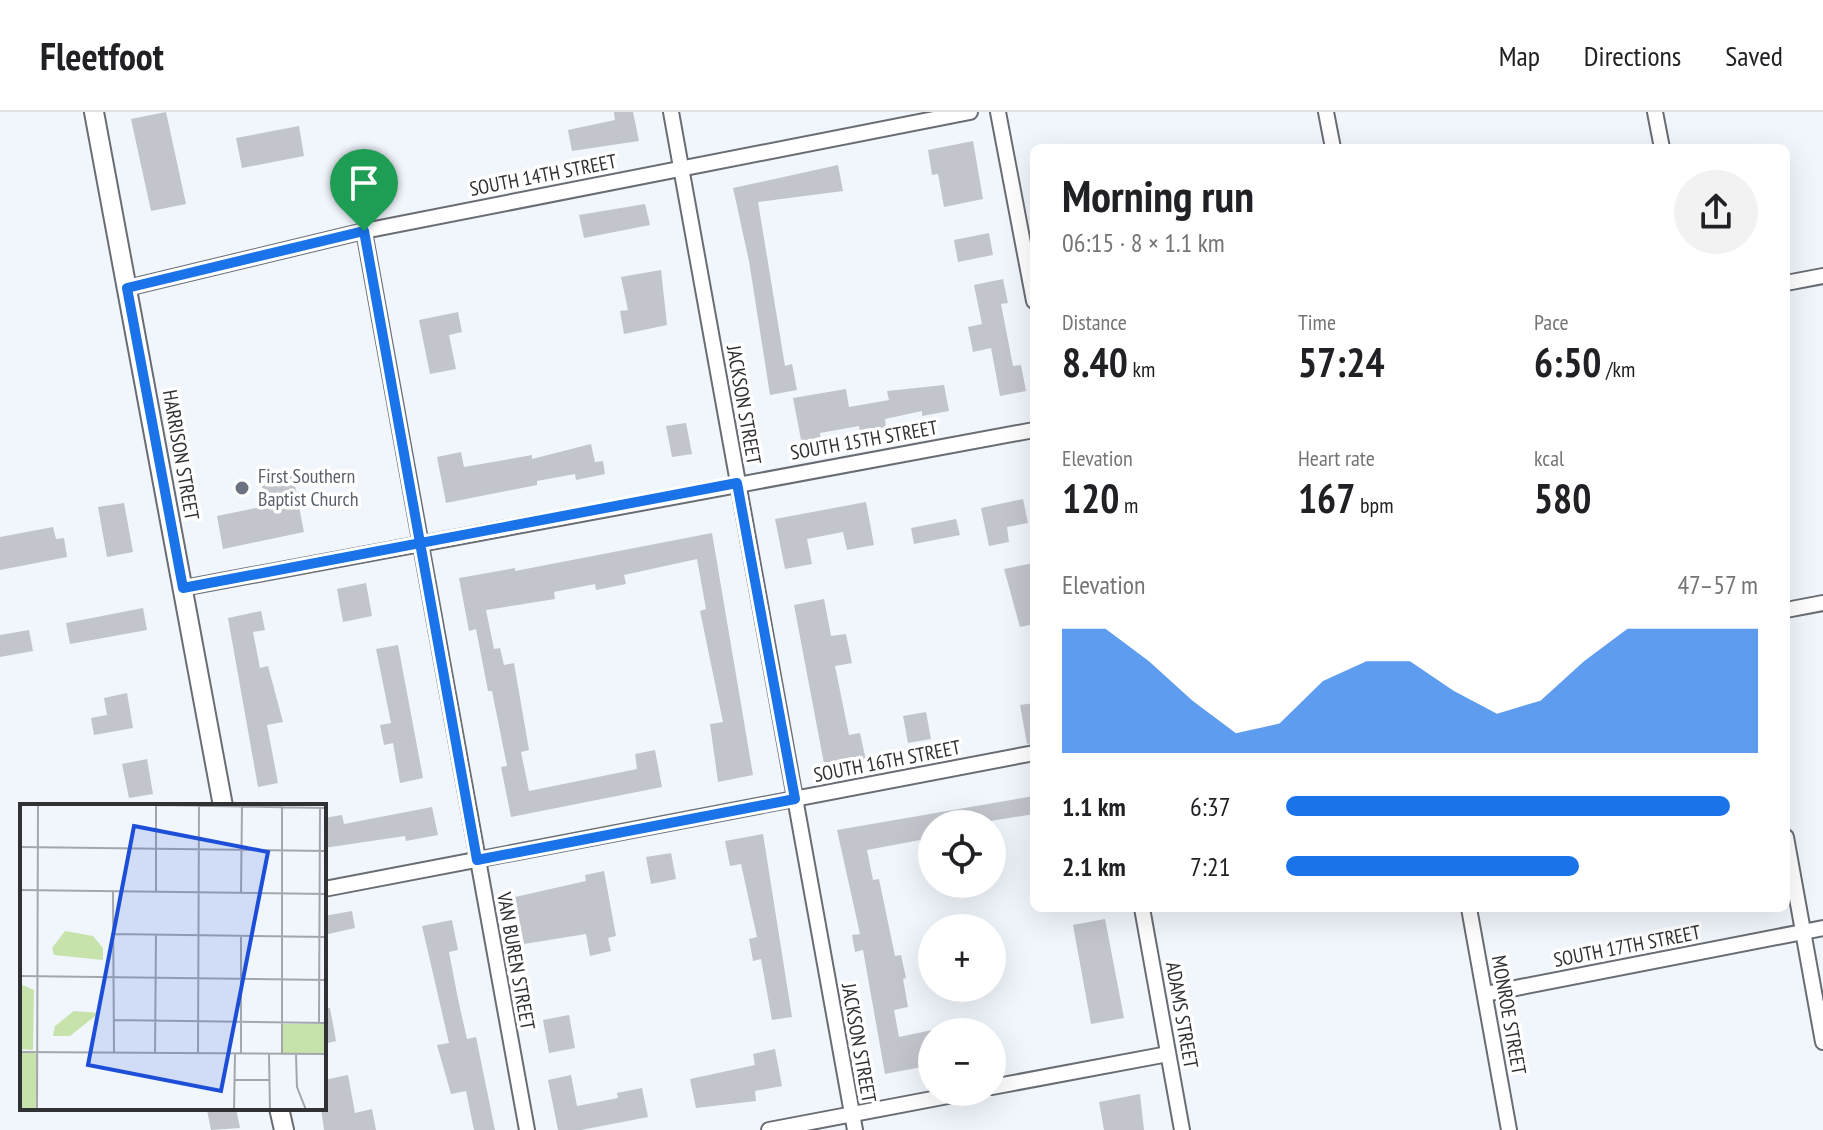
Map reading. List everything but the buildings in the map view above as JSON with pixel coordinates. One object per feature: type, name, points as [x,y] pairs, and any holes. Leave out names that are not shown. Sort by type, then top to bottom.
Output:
[{"type":"street","name":"HARRISON STREET","points":[[94,112],[223,804]]},
{"type":"street","name":"JACKSON STREET","points":[[671,112],[855,1130]]},
{"type":"street","name":"SOUTH 14TH STREET","points":[[127,288],[364,231],[970,112]]},
{"type":"street","points":[[998,112],[1030,280]]},
{"type":"street","points":[[1326,112],[1332,144]]},
{"type":"street","points":[[1655,112],[1661,144]]},
{"type":"street","name":"VAN BUREN STREET","points":[[364,231],[527,1130]]},
{"type":"street","points":[[1790,282],[1823,276]]},
{"type":"street","name":"SOUTH 15TH STREET","points":[[183,588],[1030,431]]},
{"type":"street","points":[[1790,609],[1823,603]]},
{"type":"street","name":"SOUTH 16TH STREET","points":[[326,889],[1030,754]]},
{"type":"street","points":[[1790,859],[1823,1042]]},
{"type":"street","name":"ADAMS STREET","points":[[1143,912],[1182,1130]]},
{"type":"street","name":"MONROE STREET","points":[[1470,912],[1509,1130]]},
{"type":"street","name":"SOUTH 17TH STREET","points":[[1485,994],[1823,928]]},
{"type":"street","points":[[1006,1084],[1168,1054]]},
{"type":"street","points":[[769,1130],[918,1102]]},
{"type":"street","points":[[279,1110],[284,1130]]},
{"type":"place","name":"First Southern Baptist Church","points":[[242,488]]},
{"type":"route","points":[[364,231],[127,288],[183,588],[421,544],[737,483],[795,799],[477,860],[421,544],[364,231]]}]
